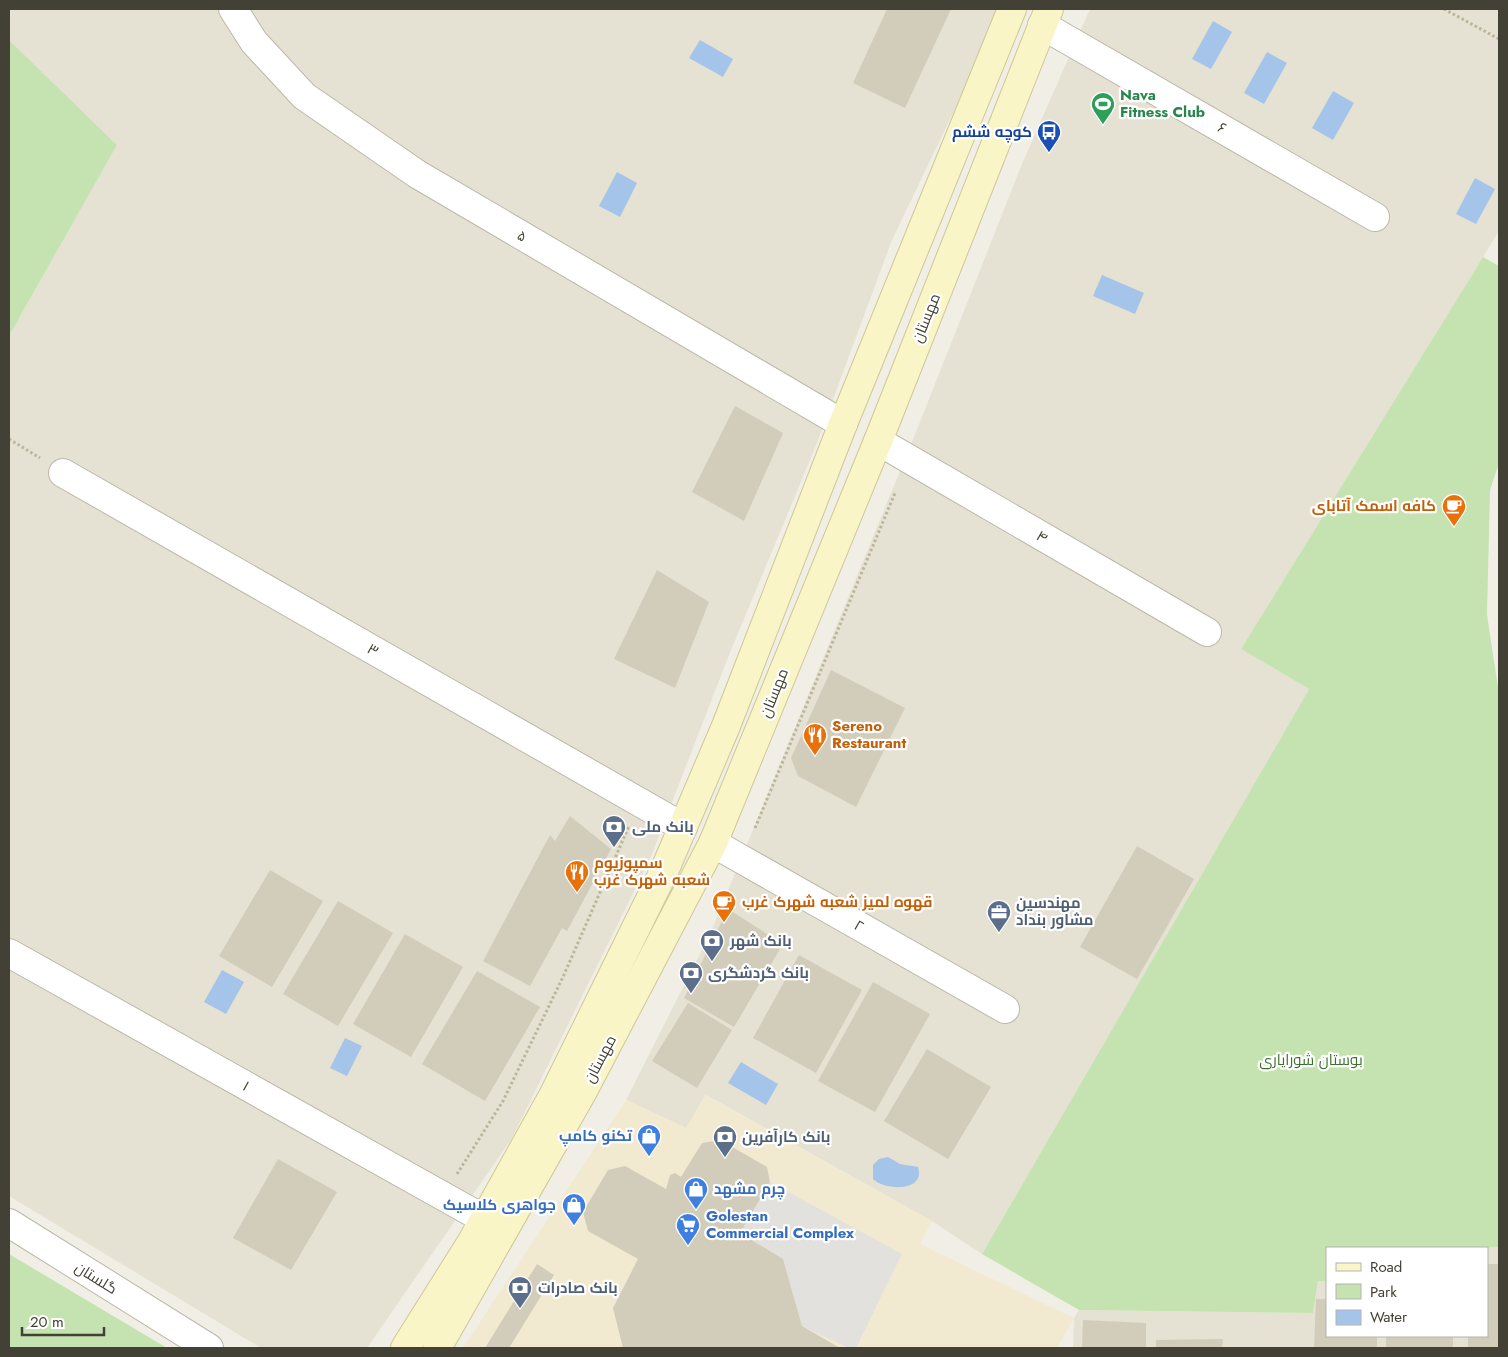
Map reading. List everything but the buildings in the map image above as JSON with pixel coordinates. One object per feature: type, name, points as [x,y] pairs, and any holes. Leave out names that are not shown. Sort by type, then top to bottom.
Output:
[{"type":"street","name":"۵","points":[[233,9],[254,42],[304,96],[417,174],[843,424]]},
{"type":"street","points":[[572,1085],[729,716],[843,424],[1013,9],[1046,17]]},
{"type":"street","name":"۶","points":[[1046,17],[1375,217]]},
{"type":"street","name":"مهستان","points":[[437,1348],[494,1225],[572,1085],[713,843],[878,441],[1046,17]]},
{"type":"street","points":[[843,424],[878,441]]},
{"type":"street","name":"۴","points":[[878,441],[1207,632]]},
{"type":"street","name":"۳","points":[[64,473],[683,827]]},
{"type":"street","points":[[683,827],[713,843]]},
{"type":"street","name":"۲","points":[[713,843],[1005,1009]]},
{"type":"street","name":"۱","points":[[9,954],[494,1225]]},
{"type":"street","name":"گلستان","points":[[9,1223],[209,1348]]},
{"type":"street","points":[[405,1348],[494,1225]]},
{"type":"path","points":[[1444,9],[1499,39]]},
{"type":"path","points":[[9,439],[64,473]]},
{"type":"path","points":[[755,828],[895,493]]},
{"type":"path","points":[[455,1178],[503,1101],[563,977],[629,825]]},
{"type":"shaded area","points":[[9,9],[1003,9],[892,240],[815,448],[729,655],[650,859],[512,1138],[367,1348],[261,1348],[9,1196],[9,336],[117,145],[9,40]]},
{"type":"shaded area","points":[[1090,9],[1499,9],[1499,231],[1241,649],[1309,689],[982,1254],[932,1221],[706,1095],[686,1128],[626,1100],[711,932],[916,432],[1022,164]]},
{"type":"shaded area","points":[[705,1095],[932,1221],[920,1244],[1074,1318],[1057,1348],[463,1348],[626,1100],[686,1128]]},
{"type":"shaded area","points":[[770,1182],[902,1254],[856,1348],[849,1348],[802,1326],[783,1259],[740,1233]]},
{"type":"shaded area","points":[[1464,1246],[1499,1247],[1499,1348],[1073,1348],[1074,1318],[1079,1310],[1313,1313],[1318,1281],[1326,1281],[1326,1337],[1488,1337],[1488,1247]]},
{"type":"green space","points":[[9,40],[117,145],[9,336]]},
{"type":"green space","name":"بوستان شورایاری","points":[[1483,257],[1499,266],[1499,463],[1490,490],[1487,615],[1499,694],[1499,1247],[1326,1247],[1326,1281],[1318,1281],[1313,1313],[1079,1310],[982,1254],[1309,689],[1241,649]]},
{"type":"green space","points":[[9,1254],[167,1348],[9,1348]]},
{"type":"water","points":[[1213,21],[1232,32],[1211,69],[1192,59]]},
{"type":"water","points":[[700,40],[733,59],[723,77],[689,58]]},
{"type":"water","points":[[1267,52],[1287,63],[1264,104],[1244,93]]},
{"type":"water","points":[[1333,91],[1354,103],[1333,140],[1312,128]]},
{"type":"water","points":[[617,172],[637,183],[620,217],[599,206]]},
{"type":"water","points":[[1475,178],[1495,189],[1476,224],[1456,214]]},
{"type":"water","points":[[1102,275],[1144,293],[1135,314],[1093,296]]},
{"type":"water","points":[[222,970],[244,982],[226,1014],[204,1002]]},
{"type":"water","points":[[345,1038],[362,1046],[347,1076],[330,1068]]},
{"type":"water","points":[[741,1062],[778,1084],[766,1105],[728,1083]]},
{"type":"water","points":[[888,1157],[900,1164],[918,1167],[919,1175],[916,1181],[903,1187],[895,1187],[886,1186],[873,1179],[873,1165],[879,1159]]},
{"type":"place","name":"Nava Fitness Club","points":[[1103,125]]},
{"type":"place","name":"کوچه ششم","points":[[1049,153]]},
{"type":"place","name":"کافه اسمک آتابای","points":[[1454,527]]},
{"type":"place","name":"Sereno Restaurant","points":[[815,756]]},
{"type":"place","name":"بانک ملی","points":[[614,848]]},
{"type":"place","name":"سمپوزیوم شعبه شهرک غرب","points":[[577,893]]},
{"type":"place","name":"قهوه لمیز شعبه شهرک غرب","points":[[724,923]]},
{"type":"place","name":"مهندسین مشاور بنداد","points":[[999,933]]},
{"type":"place","name":"بانک شهر","points":[[712,962]]},
{"type":"place","name":"بانک گردشگری","points":[[691,994]]},
{"type":"place","name":"تکنو کامپ","points":[[649,1157]]},
{"type":"place","name":"بانک کارآفرین","points":[[725,1158]]},
{"type":"place","name":"چرم مشهد","points":[[696,1210]]},
{"type":"place","name":"جواهری کلاسیک","points":[[574,1226]]},
{"type":"place","name":"Golestan Commercial Complex","points":[[688,1246]]},
{"type":"place","name":"بانک صادرات","points":[[520,1309]]}]
